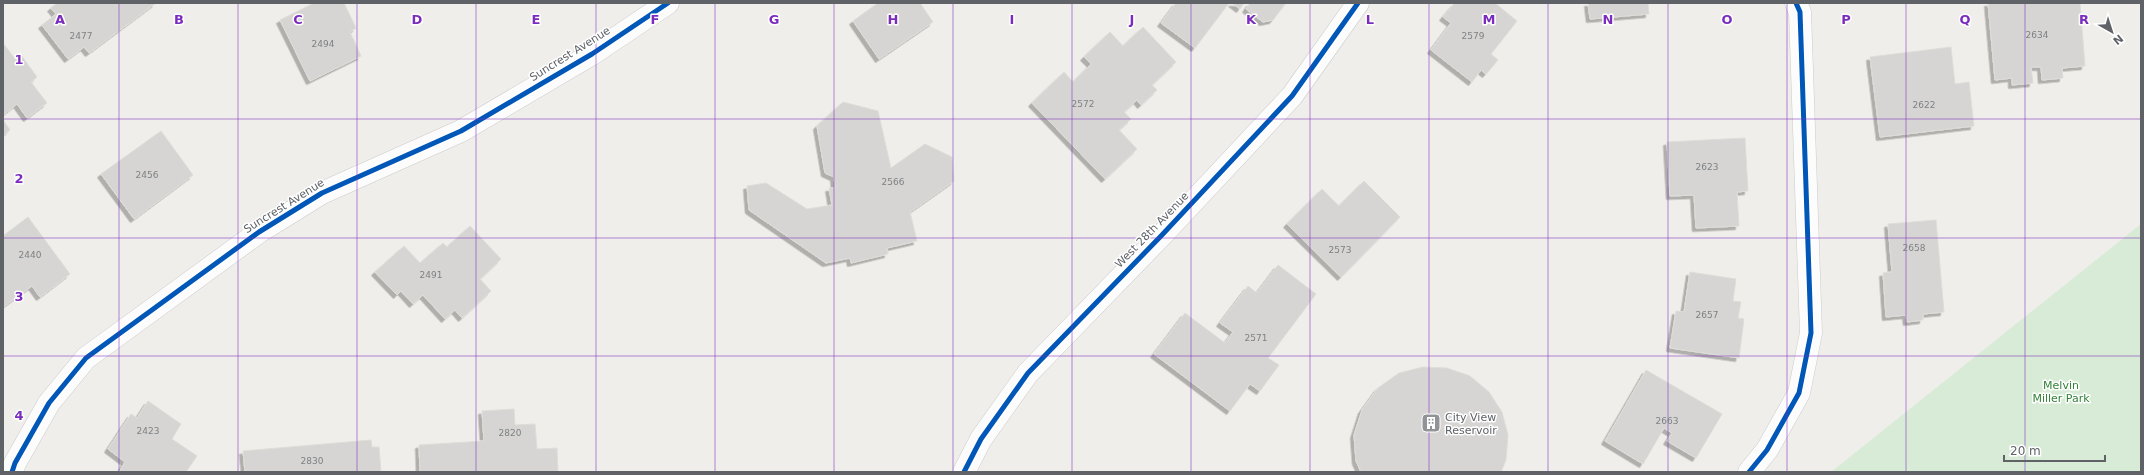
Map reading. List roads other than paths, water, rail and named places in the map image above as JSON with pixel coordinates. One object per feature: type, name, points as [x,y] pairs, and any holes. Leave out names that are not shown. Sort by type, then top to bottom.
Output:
[{"type":"street","name":"Suncrest Avenue","points":[[12,472],[15,463],[49,403],[86,358],[259,232],[322,193],[462,131],[592,54],[668,3]]},
{"type":"street","name":"West 28th Avenue","points":[[964,472],[981,439],[1028,373],[1155,242],[1292,96],[1358,3]]},
{"type":"street","points":[[1749,472],[1767,450],[1799,393],[1811,333],[1800,12],[1796,3]]},
{"type":"place","name":"City View Reservoir","points":[[1431,423]]},
{"type":"park label","name":"Melvin Miller Park","points":[[2061,391]]}]
